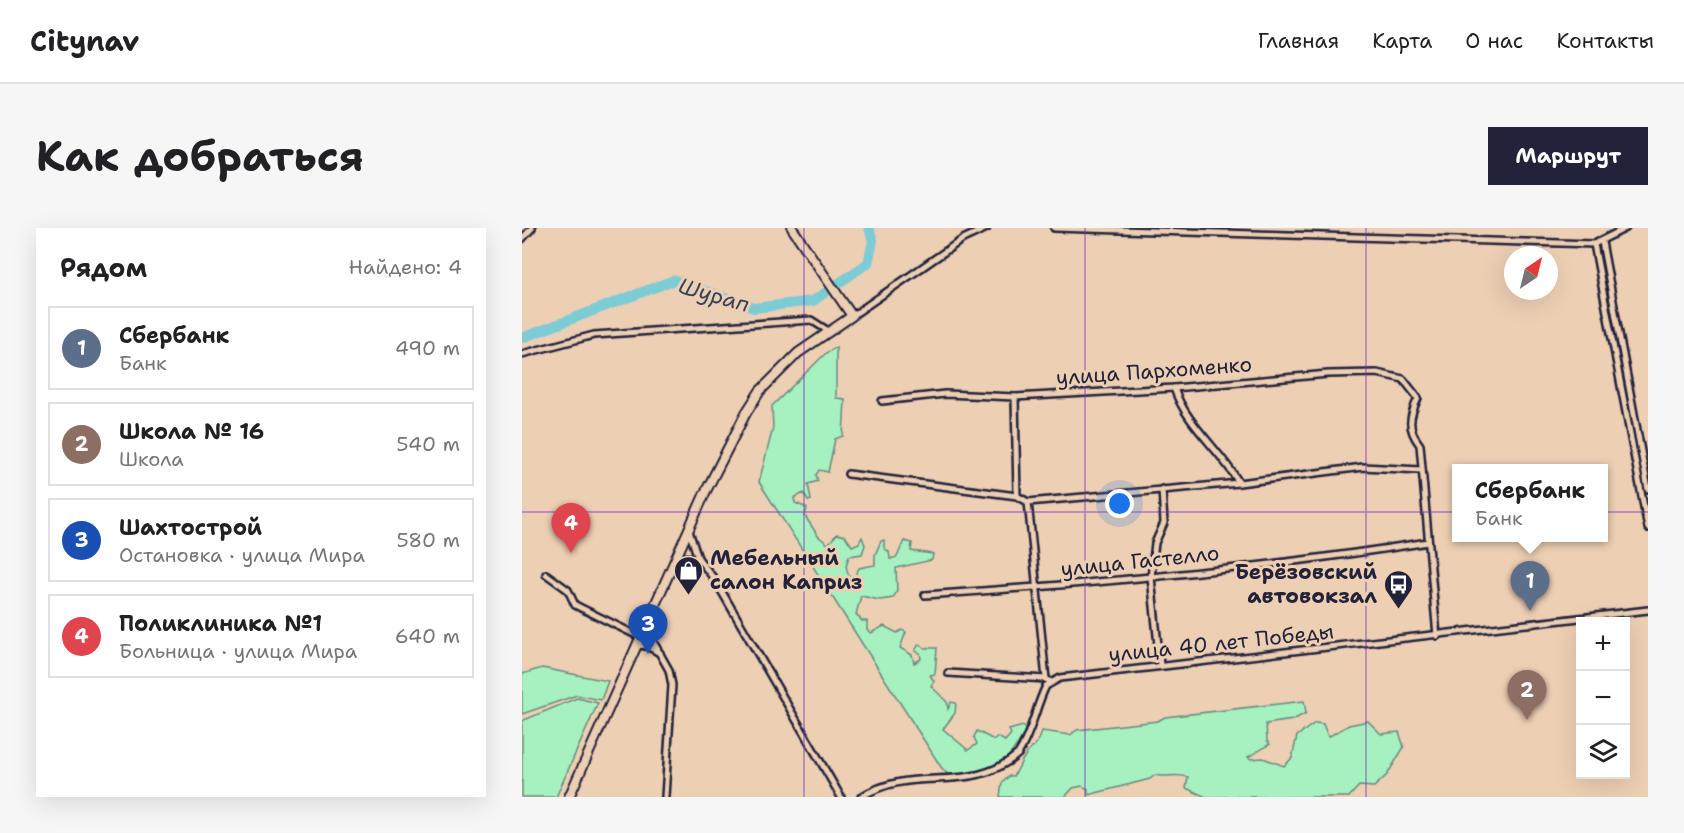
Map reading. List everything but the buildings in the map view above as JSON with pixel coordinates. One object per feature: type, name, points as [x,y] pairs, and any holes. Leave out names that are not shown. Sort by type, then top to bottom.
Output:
[{"type":"main road","points":[[569,797],[719,464],[760,391],[798,354],[852,316],[792,228]]},
{"type":"street","points":[[522,239],[532,228]]},
{"type":"street","points":[[852,316],[963,239],[986,228]]},
{"type":"street","points":[[1053,228],[1594,244],[1626,228]]},
{"type":"street","points":[[1602,242],[1648,489]]},
{"type":"street","points":[[1594,244],[1648,528]]},
{"type":"street","points":[[522,354],[594,335],[811,320],[830,332]]},
{"type":"street","name":"улица Пархоменко","points":[[882,401],[945,394],[1016,397],[1174,388],[1328,374],[1377,373],[1403,379],[1418,399],[1409,418],[1411,433],[1420,445],[1421,470]]},
{"type":"street","points":[[1174,388],[1181,409],[1228,464],[1239,483]]},
{"type":"street","points":[[1016,397],[1017,496]]},
{"type":"street","points":[[848,474],[1017,496],[1028,502],[1239,483],[1363,467],[1421,470],[1437,636]]},
{"type":"street","points":[[1160,665],[1151,577],[1155,543],[1164,523],[1162,489]]},
{"type":"street","points":[[1001,774],[1019,753],[1030,733],[1041,696],[1049,680],[1028,502]]},
{"type":"street","points":[[689,531],[698,558],[715,580],[841,797]]},
{"type":"street","name":"улица Гастелло","points":[[924,595],[1037,588],[1151,577],[1371,553],[1428,543]]},
{"type":"street","points":[[678,557],[698,558]]},
{"type":"street","points":[[546,574],[568,590],[576,604],[660,652]]},
{"type":"street","name":"улица 40 лет Победы","points":[[948,673],[1049,680],[1160,665],[1437,636],[1648,610]]},
{"type":"street","points":[[645,627],[669,670],[672,685],[665,797]]},
{"type":"street","points":[[861,797],[870,791],[892,787],[913,789]]},
{"type":"green space","points":[[836,347],[836,398],[845,399],[843,436],[835,439],[828,472],[819,470],[816,475],[818,481],[808,484],[811,500],[808,501],[804,493],[794,498],[795,503],[807,508],[805,516],[818,536],[828,544],[837,534],[845,536],[852,546],[859,543],[862,537],[865,545],[862,554],[849,556],[846,566],[849,577],[855,577],[859,568],[875,565],[875,555],[881,541],[884,540],[884,548],[889,552],[890,559],[897,557],[904,541],[912,543],[911,551],[933,554],[932,560],[896,568],[897,591],[893,598],[880,600],[861,596],[856,614],[862,621],[867,621],[867,630],[871,633],[884,626],[897,633],[902,630],[906,632],[900,648],[912,655],[914,663],[921,659],[920,653],[915,651],[919,644],[925,648],[937,648],[935,674],[930,675],[934,681],[931,686],[947,702],[948,709],[951,702],[956,703],[955,713],[943,729],[968,750],[977,744],[974,737],[977,731],[994,740],[998,737],[1005,741],[1011,734],[1009,730],[1023,726],[1026,730],[1013,751],[998,767],[968,780],[955,782],[941,767],[759,482],[773,428],[772,406],[826,353]]},
{"type":"green space","points":[[542,668],[608,681],[601,700],[577,695],[522,714],[522,674]]},
{"type":"green space","points":[[577,698],[598,703],[556,797],[522,797],[522,723],[524,720]]},
{"type":"green space","points":[[1304,701],[1306,713],[1293,720],[1266,724],[1267,741],[1270,744],[1248,757],[1263,758],[1284,766],[1292,758],[1297,736],[1315,723],[1323,724],[1328,737],[1349,725],[1368,721],[1381,734],[1399,732],[1404,747],[1387,775],[1374,787],[1359,786],[1349,797],[1206,797],[1186,788],[1188,777],[1155,775],[1150,779],[1088,795],[1088,789],[1082,786],[1073,788],[1065,797],[1000,797],[1002,783],[1015,774],[1042,731],[1070,735],[1077,730],[1158,721],[1165,717]]},
{"type":"waterway","name":"Шурап","points":[[522,338],[674,280],[754,308],[813,301],[868,263],[873,241],[869,228]]},
{"type":"place","name":"Поликлиника №1","points":[[571,553]]},
{"type":"place","name":"Мебельный салон Каприз","points":[[689,596]]},
{"type":"place","name":"Берёзовский автовокзал","points":[[1398,610]]},
{"type":"place","name":"Сбербанк","points":[[1530,611]]},
{"type":"place","name":"Шахтострой","points":[[648,654]]},
{"type":"place","name":"Школа № 16","points":[[1527,720]]}]
